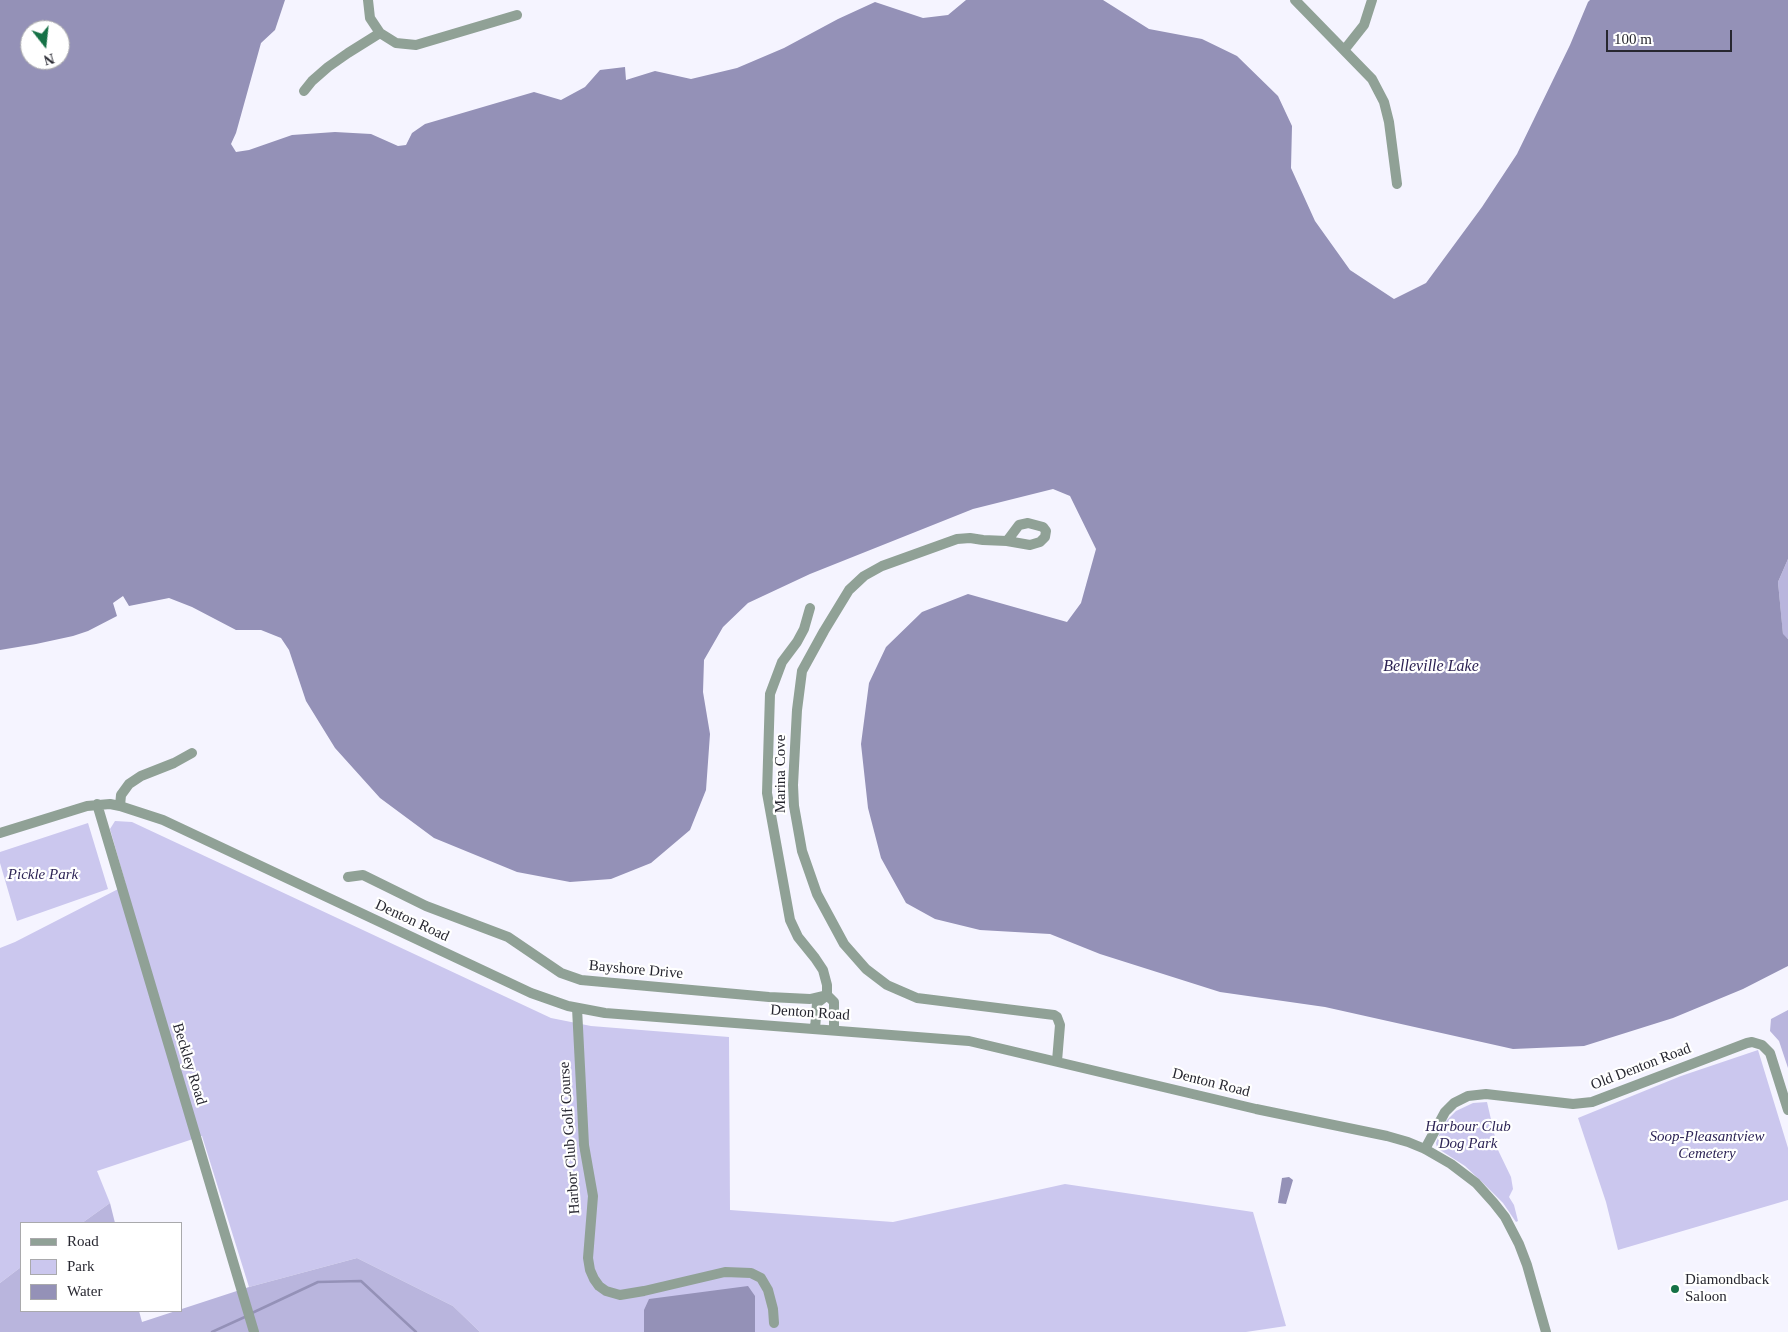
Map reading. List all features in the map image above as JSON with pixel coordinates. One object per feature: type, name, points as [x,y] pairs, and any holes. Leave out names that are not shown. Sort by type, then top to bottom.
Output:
[{"type":"street","points":[[368,0],[370,18],[380,33],[396,43],[406,46],[416,45],[517,14]]},
{"type":"street","points":[[1296,0],[1372,79],[1384,102],[1389,122],[1397,184]]},
{"type":"street","points":[[1345,50],[1364,25],[1372,0]]},
{"type":"street","points":[[304,91],[328,67],[348,52],[380,33]]},
{"type":"street","name":"Marina Cove","points":[[1007,540],[970,538],[957,540],[882,566],[864,576],[849,590],[802,671],[797,710],[793,785],[794,806],[802,851],[817,894],[844,944],[866,969],[887,985],[917,998],[1054,1015],[1060,1025],[1057,1061]]},
{"type":"street","points":[[810,608],[804,629],[782,662],[770,694],[766,793],[790,920],[798,937],[822,970],[827,985],[827,995],[834,1002],[834,1030]]},
{"type":"street","points":[[120,806],[121,795],[129,784],[141,776],[174,763],[192,753]]},
{"type":"street","name":"Denton Road","points":[[0,833],[77,808],[97,804],[120,806],[163,820],[532,993],[577,1008],[606,1013],[970,1042],[1256,1109],[1387,1136],[1425,1149],[1451,1164],[1476,1183],[1494,1203],[1519,1244],[1546,1332]]},
{"type":"street","name":"Beckley Road","points":[[97,804],[254,1332]]},
{"type":"street","name":"Bayshore Drive","points":[[348,877],[363,875],[426,906],[508,937],[562,973],[581,980],[775,997],[810,999],[827,995]]},
{"type":"street","points":[[816,1029],[817,1003],[827,995]]},
{"type":"street","name":"Harbor Club Golf Course","points":[[577,1008],[584,1145],[593,1196],[588,1258],[594,1279],[606,1291],[620,1295],[725,1272],[752,1273],[761,1278],[768,1290],[774,1323]]},
{"type":"street","name":"Old Denton Road","points":[[1425,1149],[1444,1112],[1454,1103],[1468,1096],[1486,1094],[1573,1104],[1592,1102],[1746,1043],[1758,1043],[1770,1053],[1788,1110]]},
{"type":"green space","points":[[115,821],[132,822],[551,1018],[591,1026],[729,1037],[730,1210],[893,1222],[1065,1184],[1253,1212],[1286,1326],[1246,1332],[480,1332],[453,1306],[357,1258],[249,1287],[202,1136],[97,1171],[110,1203],[83,1222],[20,1222],[20,1268],[0,1283],[0,948],[126,885],[110,829]]},
{"type":"green space","name":"Pickle Park","points":[[88,823],[108,889],[17,921],[0,863],[0,852]]},
{"type":"green space","name":"Soop-Pleasantview Cemetery","points":[[1758,1050],[1788,1148],[1788,1200],[1618,1250],[1606,1202],[1578,1118],[1681,1076]]},
{"type":"green space","name":"Harbour Club Dog Park","points":[[1487,1102],[1498,1150],[1511,1177],[1513,1189],[1509,1197],[1514,1205],[1518,1221],[1516,1222],[1503,1203],[1465,1166],[1437,1148],[1436,1143],[1446,1121],[1456,1111],[1473,1103]]},
{"type":"shaded area","points":[[1788,559],[1788,639],[1783,635],[1778,582]]},
{"type":"shaded area","points":[[1788,1010],[1788,1068],[1779,1041],[1770,1031],[1771,1019]]},
{"type":"shaded area","points":[[110,1203],[115,1222],[83,1222]]},
{"type":"shaded area","points":[[357,1258],[453,1306],[480,1332],[0,1332],[0,1283],[20,1268],[20,1312],[139,1312],[142,1322],[173,1312],[182,1312],[182,1309],[249,1287]]},
{"type":"water","name":"Belleville Lake","points":[[0,0],[285,0],[275,30],[261,43],[236,133],[231,144],[236,152],[249,150],[292,135],[335,132],[371,134],[398,146],[406,145],[412,133],[425,124],[534,92],[561,100],[585,87],[600,70],[625,67],[626,80],[655,71],[691,79],[737,68],[784,48],[838,19],[875,2],[923,18],[948,15],[966,0],[1103,0],[1149,29],[1202,39],[1237,56],[1278,96],[1292,126],[1291,168],[1315,221],[1350,270],[1394,299],[1426,283],[1482,207],[1517,154],[1590,0],[1788,0],[1788,559],[1778,582],[1783,634],[1788,639],[1788,966],[1743,989],[1673,1018],[1584,1046],[1513,1049],[1325,1007],[1220,992],[1100,954],[1050,934],[980,930],[935,919],[906,903],[881,858],[868,808],[861,744],[869,683],[886,647],[922,612],[968,594],[1067,622],[1081,603],[1096,549],[1070,496],[1053,489],[973,509],[810,574],[748,603],[723,627],[704,660],[703,692],[710,734],[706,790],[690,830],[651,863],[611,879],[570,882],[517,872],[434,838],[380,798],[335,748],[306,701],[289,650],[281,638],[261,630],[236,630],[192,607],[169,598],[129,606],[123,596],[113,603],[117,616],[88,631],[36,644],[0,650]]},
{"type":"water","points":[[1289,1177],[1293,1180],[1286,1204],[1278,1203],[1282,1178]]},
{"type":"water","points":[[748,1286],[755,1296],[755,1332],[644,1332],[644,1310],[649,1299]]},
{"type":"waterway","points":[[252,1313],[318,1282],[361,1281],[416,1332]]},
{"type":"waterway","points":[[212,1332],[247,1316]]},
{"type":"place","name":"Diamondback Saloon","points":[[1675,1289]]}]
